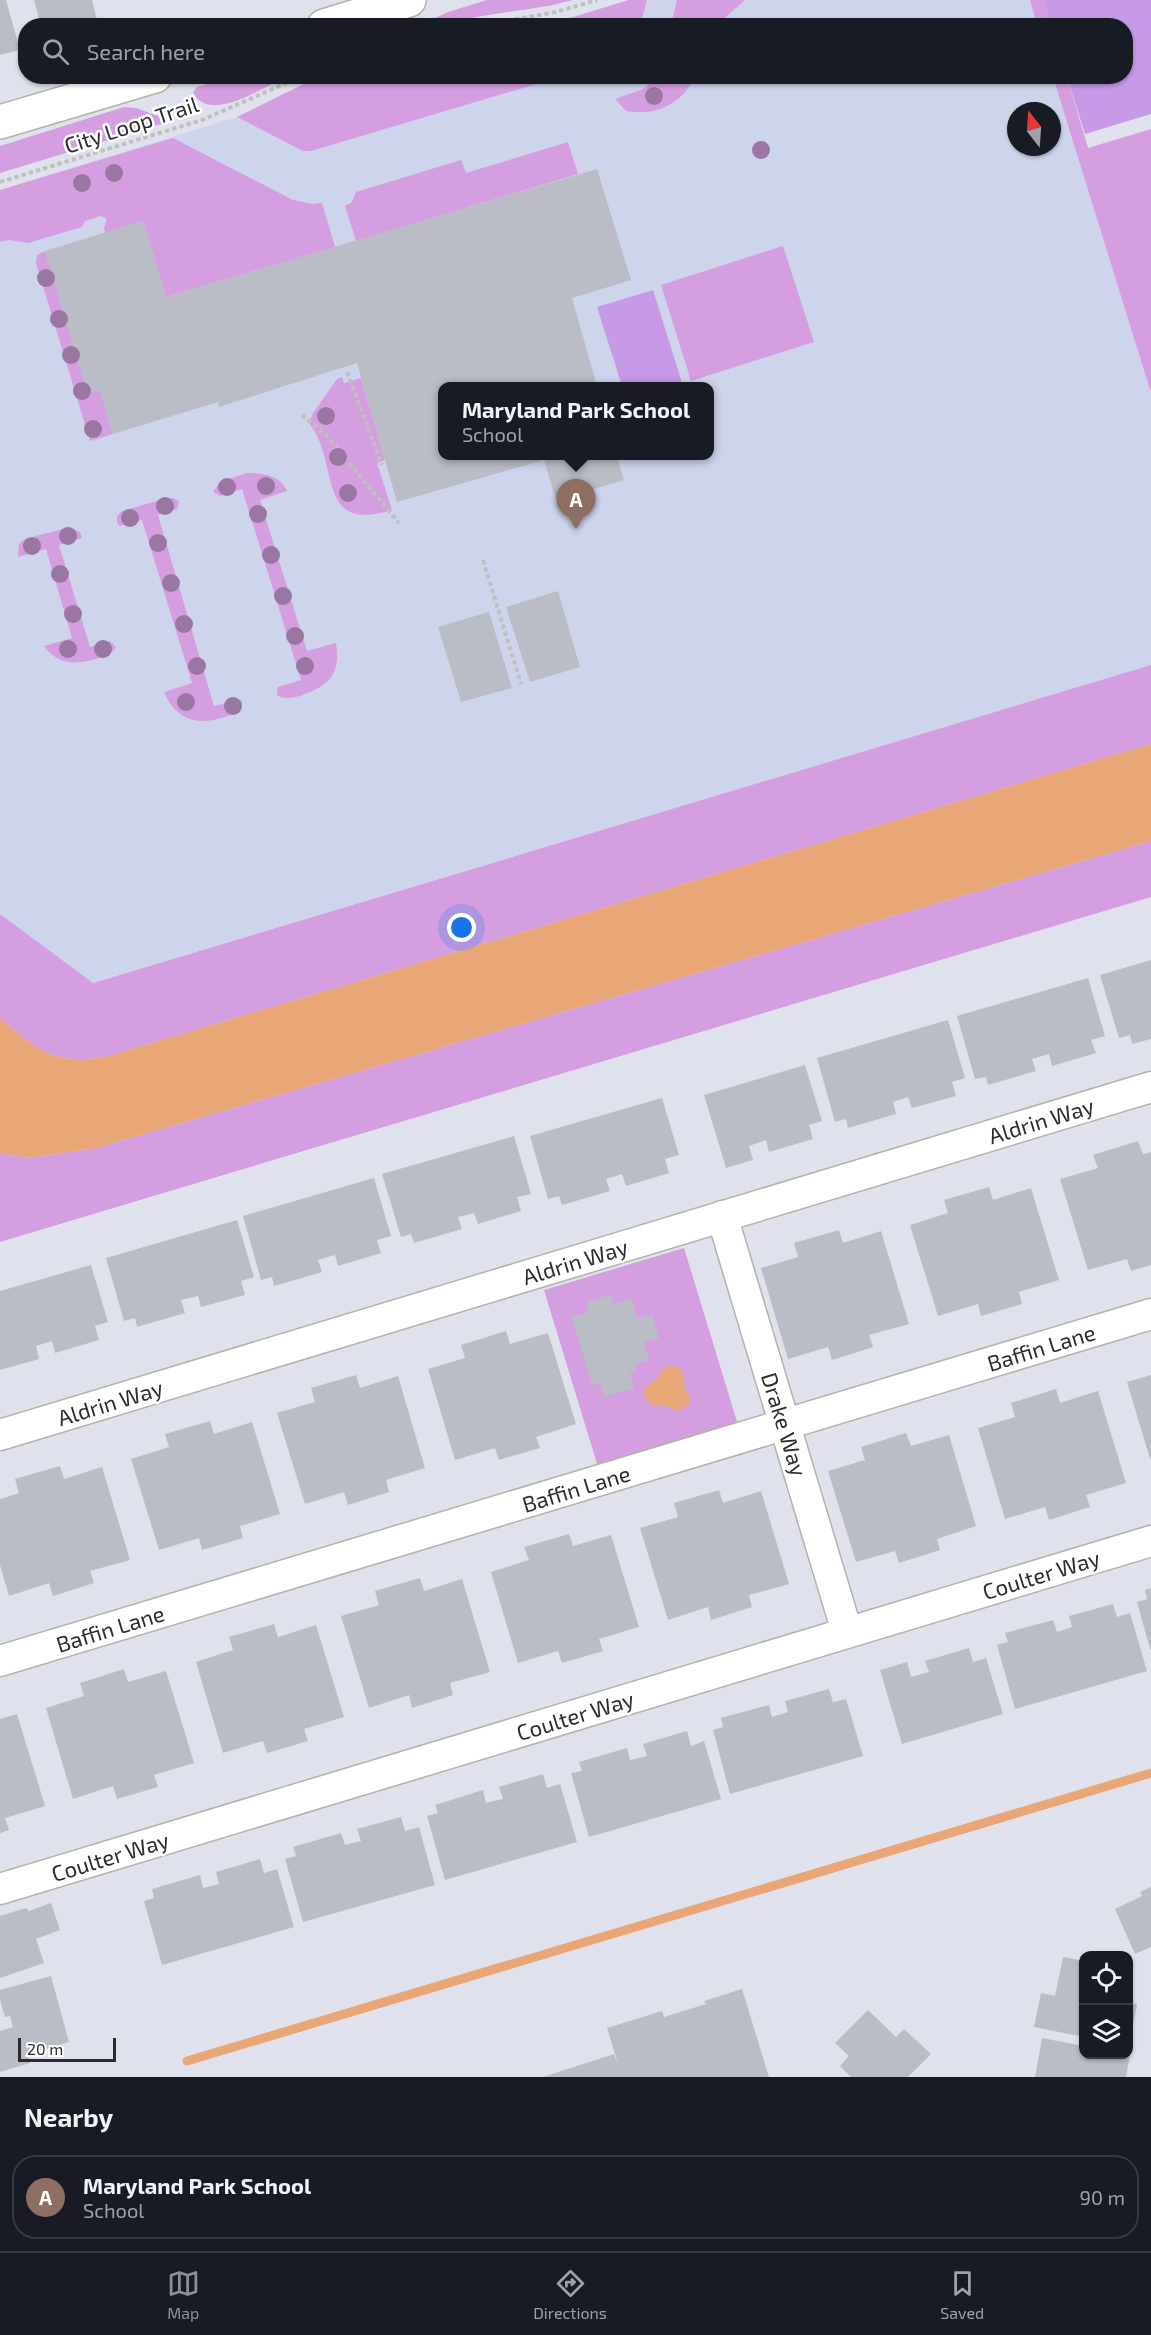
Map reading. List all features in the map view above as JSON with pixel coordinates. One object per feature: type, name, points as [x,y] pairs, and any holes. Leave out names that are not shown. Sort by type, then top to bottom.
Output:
[{"type":"street","points":[[350,18],[409,0]]},
{"type":"street","points":[[0,122],[128,84]]},
{"type":"street","name":"Aldrin Way","points":[[0,1435],[1151,1087]]},
{"type":"street","name":"Drake Way","points":[[722,1216],[847,1632]]},
{"type":"street","name":"Baffin Lane","points":[[0,1661],[1151,1314]]},
{"type":"street","name":"Coulter Way","points":[[0,1889],[1151,1541]]},
{"type":"path","points":[[523,18],[556,12],[597,0]]},
{"type":"path","name":"City Loop Trail","points":[[0,182],[202,120],[284,84]]},
{"type":"path","points":[[347,372],[382,465]]},
{"type":"path","points":[[302,415],[326,435],[399,523]]},
{"type":"path","points":[[483,560],[521,684]]},
{"type":"shaded area","points":[[487,0],[573,0],[473,18],[436,18]]},
{"type":"shaded area","points":[[629,0],[1030,0],[1036,18],[570,18]]},
{"type":"shaded area","points":[[629,0],[647,0],[642,18],[570,18]]},
{"type":"shaded area","points":[[677,0],[745,0],[725,18],[673,18]]},
{"type":"shaded area","points":[[1030,0],[1044,0],[1049,18],[1035,18]]},
{"type":"shaded area","points":[[1044,0],[1151,0],[1151,114],[1085,134],[1069,84],[1133,84],[1133,18],[1049,18]]},
{"type":"shaded area","points":[[207,84],[272,84],[237,101],[211,105],[201,101],[193,92],[197,87]]},
{"type":"shaded area","points":[[304,84],[1055,84],[1061,102],[1007,102],[1007,156],[1061,156],[1061,103],[1151,393],[1151,665],[92,983],[0,914],[0,190],[237,117]]},
{"type":"shaded area","points":[[304,84],[536,84],[311,151],[303,151],[237,117]]},
{"type":"shaded area","points":[[649,84],[691,84],[675,101],[647,112],[626,111],[615,99],[643,89]]},
{"type":"shaded area","points":[[1055,84],[1069,84],[1088,148],[1151,129],[1151,393]]},
{"type":"shaded area","points":[[124,107],[136,108],[171,121],[0,173],[0,146]]},
{"type":"shaded area","points":[[173,138],[293,200],[312,204],[322,203],[335,247],[166,297],[143,221],[105,233],[107,219],[101,216],[85,221],[82,227],[28,243],[9,240],[0,242],[0,190]]},
{"type":"shaded area","points":[[568,142],[578,174],[356,241],[345,206],[352,202],[356,192],[461,160],[466,173]]},
{"type":"shaded area","points":[[783,246],[814,342],[691,381],[661,285]]},
{"type":"shaded area","points":[[45,251],[88,393],[100,390],[113,434],[90,441],[36,263],[37,255]]},
{"type":"shaded area","points":[[653,290],[682,382],[621,382],[597,307]]},
{"type":"shaded area","points":[[342,377],[344,383],[361,378],[385,460],[377,463],[392,510],[367,515],[351,512],[340,504],[333,490],[319,439],[309,423],[313,413],[337,379]]},
{"type":"shaded area","points":[[247,473],[265,474],[275,478],[287,491],[260,500],[307,651],[336,643],[336,664],[330,678],[318,688],[291,698],[277,695],[278,687],[301,680],[242,489],[220,496],[213,492],[220,482]]},
{"type":"shaded area","points":[[174,498],[179,502],[177,509],[158,515],[214,706],[242,700],[241,710],[218,719],[207,721],[187,718],[170,704],[164,692],[192,683],[142,520],[119,526],[117,522],[117,516],[122,511]]},
{"type":"shaded area","points":[[70,527],[80,532],[82,538],[59,545],[90,647],[110,641],[116,647],[107,655],[74,663],[55,657],[44,646],[72,638],[46,549],[18,557],[19,544],[25,539]]},
{"type":"shaded area","points":[[1151,665],[1151,744],[105,1057],[72,1059],[47,1053],[25,1039],[0,1018],[0,914],[93,983]]},
{"type":"shaded area","points":[[1151,744],[1151,841],[96,1148],[28,1158],[0,1153],[0,1018],[25,1039],[47,1053],[72,1059],[105,1057]]},
{"type":"shaded area","points":[[1151,841],[1151,897],[0,1242],[0,1153],[28,1158],[96,1148]]},
{"type":"shaded area","points":[[684,1248],[738,1425],[598,1467],[544,1290]]},
{"type":"shaded area","points":[[665,1367],[680,1368],[690,1399],[690,1402],[680,1411],[662,1405],[651,1405],[644,1397],[645,1387],[656,1380]]},
{"type":"building","points":[[0,0],[6,0],[18,50],[0,55]]},
{"type":"building","points":[[34,0],[92,0],[96,18],[39,18]]},
{"type":"building","points":[[597,169],[631,280],[572,298],[596,382],[438,382],[438,460],[544,460],[397,502],[357,363],[219,407],[218,402],[113,434],[100,390],[88,393],[45,251],[143,221],[166,297]]},
{"type":"building","points":[[544,460],[618,460],[624,480],[556,500]]},
{"type":"building","points":[[558,591],[580,667],[530,682],[506,607]]},
{"type":"building","points":[[489,612],[512,688],[461,702],[438,627]]},
{"type":"building","points":[[1151,960],[1151,1039],[1132,1044],[1130,1035],[1119,1038],[1100,975]]},
{"type":"building","points":[[1088,978],[1105,1036],[1091,1040],[1096,1053],[1052,1066],[1049,1054],[1032,1059],[1036,1071],[988,1085],[986,1077],[975,1079],[957,1016]]},
{"type":"building","points":[[948,1020],[965,1078],[952,1082],[956,1096],[912,1108],[908,1097],[893,1102],[896,1114],[848,1128],[846,1119],[835,1122],[817,1058]]},
{"type":"building","points":[[805,1065],[822,1121],[809,1125],[813,1139],[769,1152],[766,1140],[749,1146],[753,1160],[726,1168],[704,1095]]},
{"type":"building","points":[[662,1098],[679,1155],[665,1159],[669,1173],[626,1186],[622,1174],[606,1179],[610,1191],[562,1205],[559,1196],[548,1199],[530,1136]]},
{"type":"building","points":[[514,1136],[531,1194],[517,1197],[521,1211],[478,1224],[474,1213],[458,1217],[462,1229],[414,1243],[411,1234],[401,1237],[382,1174]]},
{"type":"building","points":[[1138,1141],[1143,1154],[1151,1152],[1151,1265],[1131,1271],[1127,1259],[1088,1270],[1060,1179],[1098,1168],[1093,1155]]},
{"type":"building","points":[[374,1178],[391,1236],[377,1240],[381,1253],[338,1266],[335,1255],[318,1260],[322,1272],[274,1286],[272,1277],[261,1280],[243,1216]]},
{"type":"building","points":[[989,1187],[993,1200],[1031,1188],[1059,1280],[1019,1292],[1022,1304],[981,1316],[978,1304],[938,1316],[910,1225],[948,1213],[944,1200]]},
{"type":"building","points":[[237,1220],[254,1277],[241,1281],[245,1295],[201,1307],[198,1296],[181,1300],[185,1313],[137,1327],[135,1318],[124,1321],[106,1258]]},
{"type":"building","points":[[839,1230],[843,1243],[881,1231],[909,1324],[869,1335],[873,1347],[832,1360],[828,1347],[788,1359],[761,1268],[798,1257],[794,1243]]},
{"type":"building","points":[[91,1265],[108,1322],[95,1326],[99,1340],[55,1353],[52,1341],[36,1346],[39,1359],[0,1370],[0,1291]]},
{"type":"building","points":[[611,1295],[614,1304],[632,1299],[637,1318],[652,1314],[659,1338],[644,1342],[649,1360],[635,1364],[637,1371],[630,1373],[634,1388],[604,1397],[600,1383],[592,1385],[572,1317],[589,1312],[586,1302]]},
{"type":"building","points":[[506,1331],[510,1344],[548,1333],[576,1424],[536,1437],[540,1448],[499,1460],[495,1448],[455,1460],[428,1369],[465,1358],[461,1345]]},
{"type":"building","points":[[356,1375],[360,1388],[398,1376],[425,1468],[386,1480],[389,1492],[348,1505],[344,1492],[305,1504],[277,1413],[315,1402],[311,1388]]},
{"type":"building","points":[[1151,1375],[1151,1459],[1150,1459],[1127,1382]]},
{"type":"building","points":[[1056,1389],[1060,1403],[1098,1391],[1126,1483],[1086,1495],[1090,1507],[1049,1520],[1045,1507],[1005,1519],[978,1428],[1015,1417],[1011,1403]]},
{"type":"building","points":[[210,1421],[214,1434],[252,1422],[280,1514],[240,1526],[243,1538],[202,1550],[199,1538],[159,1550],[131,1459],[169,1447],[165,1434]]},
{"type":"building","points":[[906,1433],[911,1446],[949,1435],[976,1526],[937,1539],[940,1550],[899,1563],[895,1551],[856,1562],[828,1471],[865,1460],[861,1447]]},
{"type":"building","points":[[60,1466],[64,1479],[102,1467],[130,1560],[90,1571],[94,1583],[53,1596],[49,1583],[9,1596],[0,1565],[0,1499],[19,1493],[15,1479]]},
{"type":"building","points":[[719,1490],[723,1503],[761,1491],[789,1584],[749,1595],[752,1607],[711,1620],[708,1607],[668,1620],[640,1528],[678,1517],[674,1503]]},
{"type":"building","points":[[569,1534],[573,1546],[611,1535],[639,1627],[599,1639],[603,1651],[562,1663],[558,1651],[518,1663],[491,1572],[529,1560],[524,1547]]},
{"type":"building","points":[[420,1578],[424,1591],[462,1579],[490,1672],[450,1683],[453,1695],[412,1708],[409,1695],[369,1708],[341,1616],[379,1605],[375,1591]]},
{"type":"building","points":[[1151,1588],[1150,1649],[1137,1602],[1147,1599],[1145,1590]]},
{"type":"building","points":[[1113,1604],[1117,1617],[1130,1613],[1147,1671],[1015,1709],[997,1645],[1008,1642],[1005,1633],[1053,1620],[1057,1632],[1072,1627],[1069,1616]]},
{"type":"building","points":[[274,1624],[278,1637],[316,1625],[344,1717],[304,1729],[308,1741],[267,1753],[263,1741],[223,1753],[196,1662],[233,1650],[229,1637]]},
{"type":"building","points":[[969,1648],[973,1662],[986,1658],[1003,1714],[902,1744],[880,1670],[907,1662],[911,1677],[929,1672],[925,1661]]},
{"type":"building","points":[[124,1669],[128,1682],[166,1671],[194,1763],[154,1775],[158,1787],[117,1799],[113,1786],[73,1799],[46,1708],[84,1696],[80,1683]]},
{"type":"building","points":[[829,1689],[833,1702],[846,1699],[863,1756],[730,1794],[713,1730],[723,1727],[721,1718],[769,1705],[772,1717],[788,1712],[785,1701]]},
{"type":"building","points":[[17,1714],[45,1806],[5,1818],[9,1830],[0,1833],[0,1719]]},
{"type":"building","points":[[687,1731],[691,1746],[704,1741],[721,1799],[589,1837],[571,1773],[582,1771],[579,1762],[627,1748],[630,1760],[647,1756],[643,1744]]},
{"type":"building","points":[[543,1774],[547,1788],[560,1784],[577,1842],[445,1880],[427,1816],[438,1813],[435,1805],[483,1790],[486,1803],[503,1799],[499,1787]]},
{"type":"building","points":[[401,1817],[405,1831],[419,1827],[435,1885],[303,1922],[285,1859],[296,1856],[293,1847],[341,1833],[345,1845],[361,1841],[357,1829]]},
{"type":"building","points":[[260,1859],[264,1873],[277,1869],[294,1927],[162,1965],[144,1901],[154,1898],[152,1889],[200,1875],[203,1888],[219,1884],[216,1872]]},
{"type":"building","points":[[1151,1887],[1151,1947],[1135,1954],[1115,1909],[1142,1896],[1140,1892]]},
{"type":"building","points":[[51,1903],[60,1930],[36,1939],[44,1963],[0,1978],[0,1916],[26,1908],[29,1911]]},
{"type":"building","points":[[1063,1957],[1079,1960],[1079,2036],[1034,2027],[1041,1993],[1055,1996]]},
{"type":"building","points":[[51,1976],[69,2042],[27,2054],[30,2063],[0,2072],[0,2031],[13,2027],[10,2016],[5,2017],[0,2000],[0,1990]]},
{"type":"building","points":[[742,1989],[769,2077],[543,2077],[614,2054],[619,2067],[607,2028],[662,2011],[664,2017],[706,2004],[704,2001]]},
{"type":"building","points":[[1133,2004],[1137,2004],[1133,2025]]},
{"type":"building","points":[[868,2010],[896,2037],[904,2029],[931,2054],[908,2077],[851,2077],[840,2066],[849,2056],[835,2043]]},
{"type":"building","points":[[1042,2038],[1079,2045],[1079,2059],[1129,2059],[1126,2077],[1035,2077]]},
{"type":"waterway","points":[[187,2061],[1151,1773]]},
{"type":"place","name":"Maryland Park School","points":[[576,529]]}]
